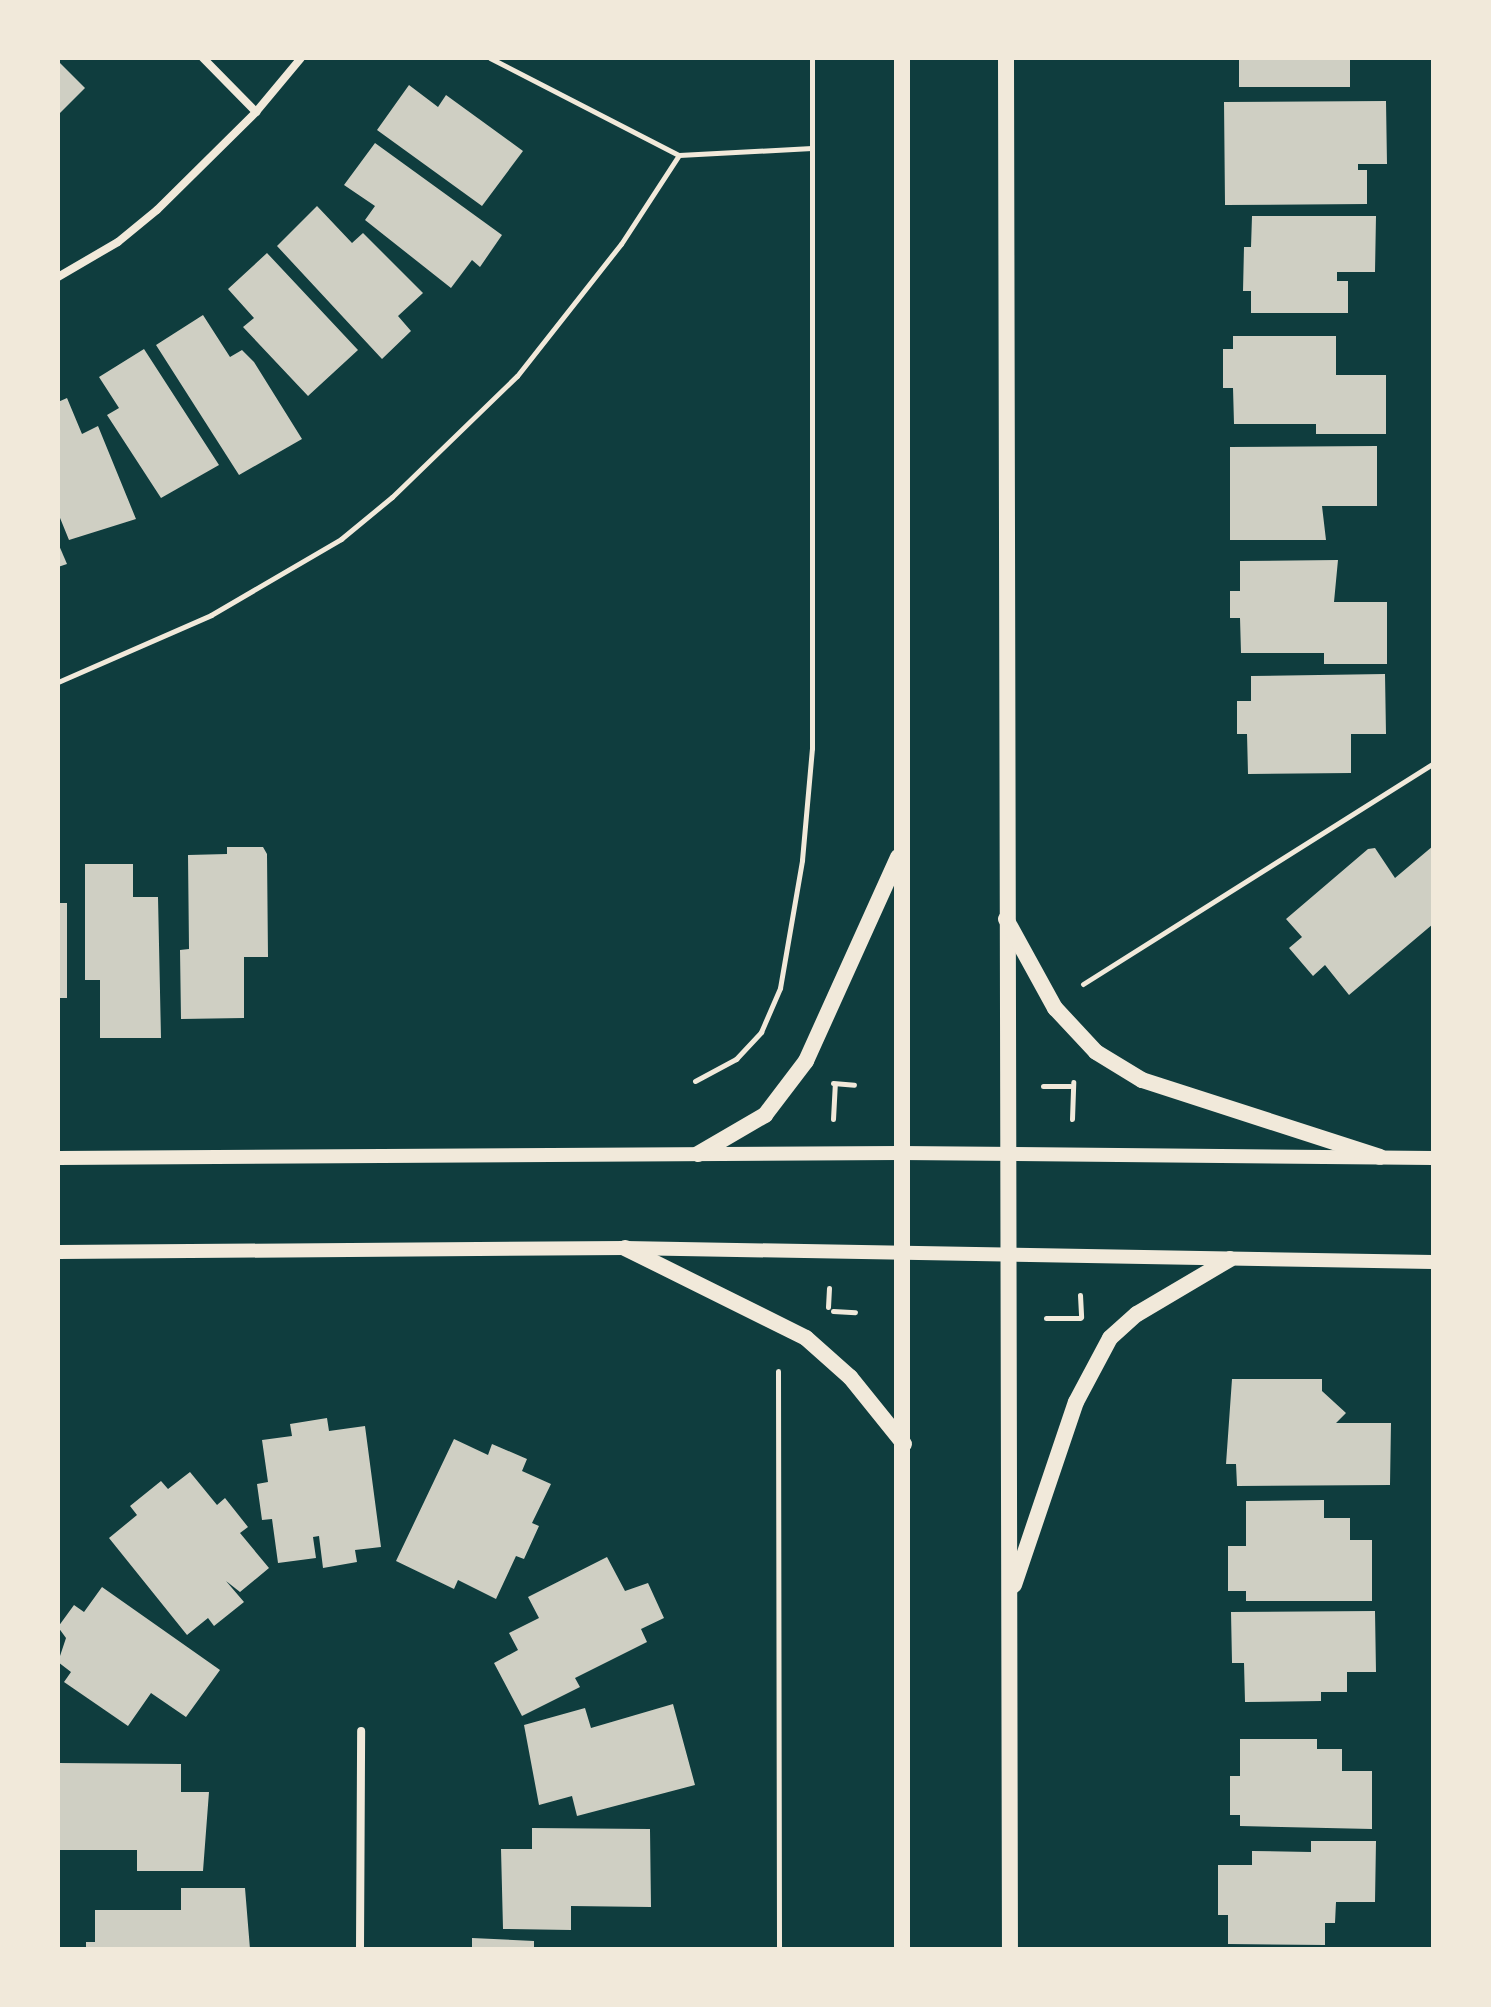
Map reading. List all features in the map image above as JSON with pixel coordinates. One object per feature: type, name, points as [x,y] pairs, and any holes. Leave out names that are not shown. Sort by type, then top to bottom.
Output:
[{"type":"main road","points":[[902,58],[899,1251],[904,1444],[902,1949]]},
{"type":"main road","points":[[1006,58],[1004,916],[1009,1153],[1010,1949]]},
{"type":"main road","points":[[698,1154],[765,1115],[806,1061],[901,851]]},
{"type":"main road","points":[[1004,916],[1055,1008],[1096,1052],[1142,1080],[1380,1157]]},
{"type":"main road","points":[[625,1248],[806,1338],[850,1377],[904,1444]]},
{"type":"main road","points":[[1009,1598],[1076,1402],[1110,1338],[1137,1314],[1230,1259]]},
{"type":"street","points":[[203,58],[256,112]]},
{"type":"street","points":[[58,277],[118,242],[157,210],[256,112],[301,58]]},
{"type":"street","points":[[58,1158],[900,1153],[1433,1158]]},
{"type":"street","points":[[58,1252],[625,1248],[1433,1262]]},
{"type":"street","points":[[360,1949],[361,1731]]},
{"type":"path","points":[[490,58],[679,155],[812,148]]},
{"type":"path","points":[[695,1081],[736,1059],[761,1032],[780,988],[802,860],[812,748],[812,58]]},
{"type":"path","points":[[58,682],[211,615],[341,539],[392,497],[517,376],[621,244],[679,155]]},
{"type":"path","points":[[1076,989],[1433,764]]},
{"type":"path","points":[[833,1119],[835,1084],[854,1085]]},
{"type":"path","points":[[1040,1086],[1070,1086],[1072,1120]]},
{"type":"path","points":[[829,1288],[828,1311],[855,1312]]},
{"type":"path","points":[[1041,1319],[1081,1318],[1080,1295]]},
{"type":"path","points":[[778,1371],[779,1949]]},
{"type":"building","points":[[1239,58],[1350,58],[1350,87],[1239,87]]},
{"type":"building","points":[[58,61],[85,88],[58,115]]},
{"type":"building","points":[[409,85],[438,107],[446,95],[523,151],[482,206],[377,130]]},
{"type":"building","points":[[1386,101],[1387,164],[1358,164],[1358,170],[1367,170],[1367,204],[1225,205],[1224,102]]},
{"type":"building","points":[[375,143],[502,235],[480,267],[472,260],[451,288],[365,220],[375,206],[344,185]]},
{"type":"building","points":[[317,206],[352,243],[363,233],[423,293],[398,316],[411,331],[382,359],[277,246]]},
{"type":"building","points":[[1252,216],[1376,216],[1375,272],[1337,272],[1337,281],[1348,281],[1348,313],[1251,313],[1251,291],[1243,291],[1244,247],[1251,247]]},
{"type":"building","points":[[267,253],[358,350],[308,396],[243,327],[254,318],[228,289]]},
{"type":"building","points":[[203,315],[230,357],[242,350],[254,362],[302,439],[239,475],[156,345]]},
{"type":"building","points":[[1233,336],[1336,336],[1336,375],[1386,375],[1386,434],[1316,434],[1316,424],[1234,424],[1233,388],[1223,388],[1223,349],[1233,349]]},
{"type":"building","points":[[144,349],[219,465],[161,498],[107,415],[119,408],[99,377]]},
{"type":"building","points":[[67,398],[82,434],[98,426],[136,519],[69,540],[58,513],[58,402]]},
{"type":"building","points":[[1377,446],[1377,506],[1322,506],[1326,540],[1230,540],[1230,447]]},
{"type":"building","points":[[58,543],[67,564],[58,567]]},
{"type":"building","points":[[1338,560],[1334,602],[1387,602],[1387,664],[1324,664],[1324,653],[1241,653],[1240,618],[1230,618],[1230,591],[1240,591],[1240,561]]},
{"type":"building","points":[[1385,674],[1386,734],[1351,734],[1351,773],[1248,774],[1247,734],[1237,734],[1237,701],[1251,701],[1251,676]]},
{"type":"building","points":[[1433,846],[1433,924],[1349,995],[1325,965],[1313,976],[1289,948],[1302,937],[1286,919],[1368,849],[1375,848],[1395,878]]},
{"type":"building","points":[[227,847],[263,847],[267,854],[268,957],[244,957],[244,1018],[181,1019],[180,950],[189,949],[188,855],[227,854]]},
{"type":"building","points":[[85,864],[133,864],[133,897],[158,897],[161,1038],[100,1038],[100,980],[85,980]]},
{"type":"building","points":[[58,903],[67,903],[67,998],[58,998]]},
{"type":"building","points":[[1232,1379],[1322,1379],[1322,1391],[1346,1413],[1336,1423],[1391,1423],[1390,1485],[1237,1486],[1236,1464],[1226,1464]]},
{"type":"building","points":[[327,1418],[329,1431],[365,1426],[381,1547],[355,1550],[357,1562],[323,1568],[319,1536],[313,1537],[316,1558],[278,1563],[272,1519],[262,1520],[257,1484],[268,1482],[262,1440],[292,1436],[290,1424]]},
{"type":"building","points":[[454,1439],[488,1455],[492,1444],[527,1459],[522,1471],[551,1484],[532,1523],[539,1526],[524,1559],[516,1556],[496,1599],[458,1580],[454,1589],[396,1561]]},
{"type":"building","points":[[190,1472],[217,1505],[225,1498],[248,1527],[240,1533],[269,1568],[240,1592],[226,1581],[244,1602],[214,1626],[208,1618],[187,1635],[109,1538],[137,1515],[130,1506],[161,1481],[168,1489]]},
{"type":"building","points":[[1324,1500],[1324,1518],[1350,1518],[1350,1540],[1372,1540],[1372,1601],[1246,1601],[1246,1591],[1228,1591],[1228,1546],[1246,1546],[1246,1501]]},
{"type":"building","points":[[607,1557],[625,1591],[648,1583],[664,1618],[641,1629],[647,1642],[575,1678],[580,1687],[522,1716],[494,1663],[518,1650],[509,1633],[539,1618],[528,1597]]},
{"type":"building","points":[[102,1587],[220,1670],[186,1717],[151,1693],[128,1726],[64,1682],[71,1672],[58,1662],[66,1638],[58,1627],[74,1605],[84,1612]]},
{"type":"building","points":[[1375,1611],[1376,1672],[1347,1672],[1347,1692],[1321,1692],[1321,1701],[1245,1702],[1244,1663],[1232,1663],[1231,1612]]},
{"type":"building","points":[[673,1704],[695,1785],[577,1816],[572,1796],[539,1805],[524,1725],[585,1708],[591,1728]]},
{"type":"building","points":[[1240,1739],[1317,1739],[1317,1749],[1342,1749],[1342,1771],[1372,1771],[1372,1829],[1240,1826],[1240,1815],[1230,1815],[1230,1776],[1240,1776]]},
{"type":"building","points":[[58,1763],[181,1764],[181,1792],[209,1792],[203,1871],[137,1871],[137,1850],[58,1850]]},
{"type":"building","points":[[532,1828],[650,1829],[651,1907],[571,1906],[571,1930],[503,1929],[501,1849],[532,1849]]},
{"type":"building","points":[[1311,1841],[1376,1841],[1375,1902],[1336,1902],[1335,1923],[1325,1923],[1325,1945],[1228,1944],[1228,1915],[1218,1915],[1218,1865],[1252,1865],[1252,1851],[1311,1852]]},
{"type":"building","points":[[181,1888],[245,1888],[250,1949],[86,1949],[86,1942],[95,1942],[95,1910],[181,1910]]},
{"type":"building","points":[[472,1938],[534,1941],[534,1949],[472,1949]]}]
